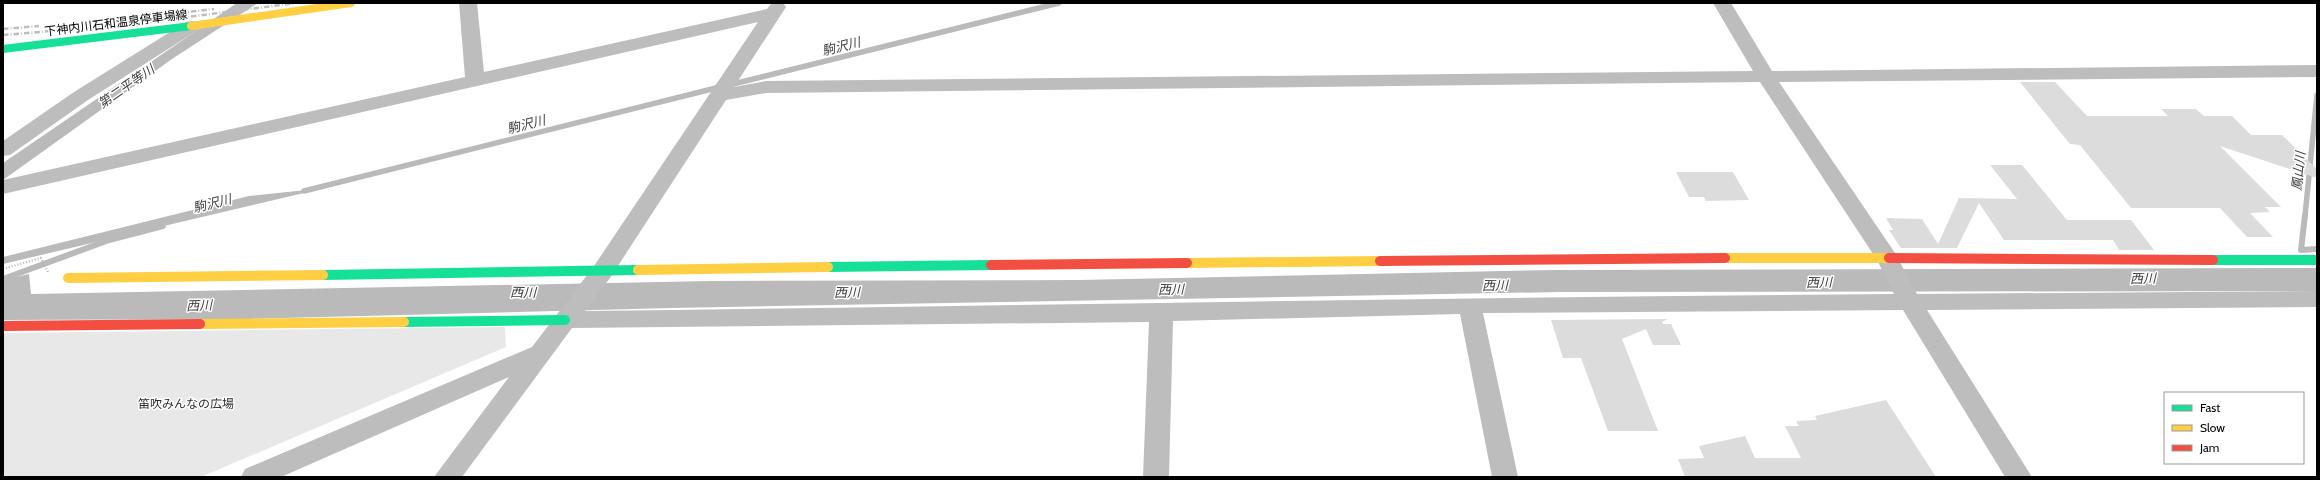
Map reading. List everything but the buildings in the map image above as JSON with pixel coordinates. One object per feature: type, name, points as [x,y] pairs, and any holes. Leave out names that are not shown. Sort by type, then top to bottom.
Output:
[{"type":"street","name":"下神内川石和温泉停車場線","points":[[3,49],[242,20],[351,3]]},
{"type":"street","points":[[468,3],[475,79]]},
{"type":"street","points":[[1722,3],[1766,76],[1890,263],[1909,300],[2019,477]]},
{"type":"street","points":[[3,187],[777,8]]},
{"type":"street","points":[[447,477],[539,353],[598,277],[777,8]]},
{"type":"street","points":[[3,150],[81,96],[195,26]]},
{"type":"street","points":[[723,89],[766,87],[1766,76],[2311,72]]},
{"type":"street","points":[[68,278],[598,277],[809,267],[1415,262],[1890,263],[2314,260]]},
{"type":"street","points":[[3,326],[568,316],[1161,313],[1425,308],[1470,305],[1909,300],[2317,299]]},
{"type":"street","points":[[1470,305],[1505,477]]},
{"type":"street","points":[[1156,477],[1161,313]]},
{"type":"street","points":[[254,477],[539,353]]},
{"type":"path","points":[[3,269],[41,258],[48,271]]},
{"type":"path","points":[[1415,262],[1425,308]]},
{"type":"green space","name":"笛吹みんなの広場","points":[[505,327],[506,347],[201,477],[3,477],[3,333]]},
{"type":"water","name":"第二平等川","points":[[237,3],[258,3],[172,59],[3,180],[3,163]]},
{"type":"water","points":[[325,188],[3,264],[3,257],[249,196]]},
{"type":"water","name":"西川","points":[[2317,268],[2317,291],[1560,292],[671,308],[248,319],[3,320],[3,280],[29,274],[31,294],[711,281],[1079,280],[1553,270]]},
{"type":"waterway","name":"駒沢川","points":[[729,85],[1059,3]]},
{"type":"waterway","name":"駒沢川","points":[[304,191],[720,87]]},
{"type":"waterway","name":"鳳山川","points":[[2305,216],[2317,95]]},
{"type":"waterway","name":"鳳山川","points":[[2305,215],[2301,250],[2317,249]]},
{"type":"waterway","name":"駒沢川","points":[[3,279],[109,240],[163,226]]},
{"type":"railway","points":[[3,35],[125,25],[296,3]]},
{"type":"railway","points":[[170,14],[214,9]]},
{"type":"railway","points":[[3,29],[39,26]]},
{"type":"traffic: fast","points":[[3,49],[191,26]]},
{"type":"traffic: fast","points":[[2213,260],[2317,260]]},
{"type":"traffic: fast","points":[[828,267],[991,265]]},
{"type":"traffic: fast","points":[[323,275],[638,270]]},
{"type":"traffic: fast","points":[[404,322],[565,320]]},
{"type":"traffic: slow","points":[[191,26],[351,3]]},
{"type":"traffic: slow","points":[[1725,258],[1889,258]]},
{"type":"traffic: slow","points":[[1187,263],[1380,261]]},
{"type":"traffic: slow","points":[[638,270],[828,267]]},
{"type":"traffic: slow","points":[[68,278],[323,275]]},
{"type":"traffic: slow","points":[[200,324],[404,322]]},
{"type":"traffic: jam","points":[[1380,261],[1725,258]]},
{"type":"traffic: jam","points":[[1889,258],[2213,260]]},
{"type":"traffic: jam","points":[[991,265],[1187,263]]},
{"type":"traffic: jam","points":[[3,326],[200,324]]}]
